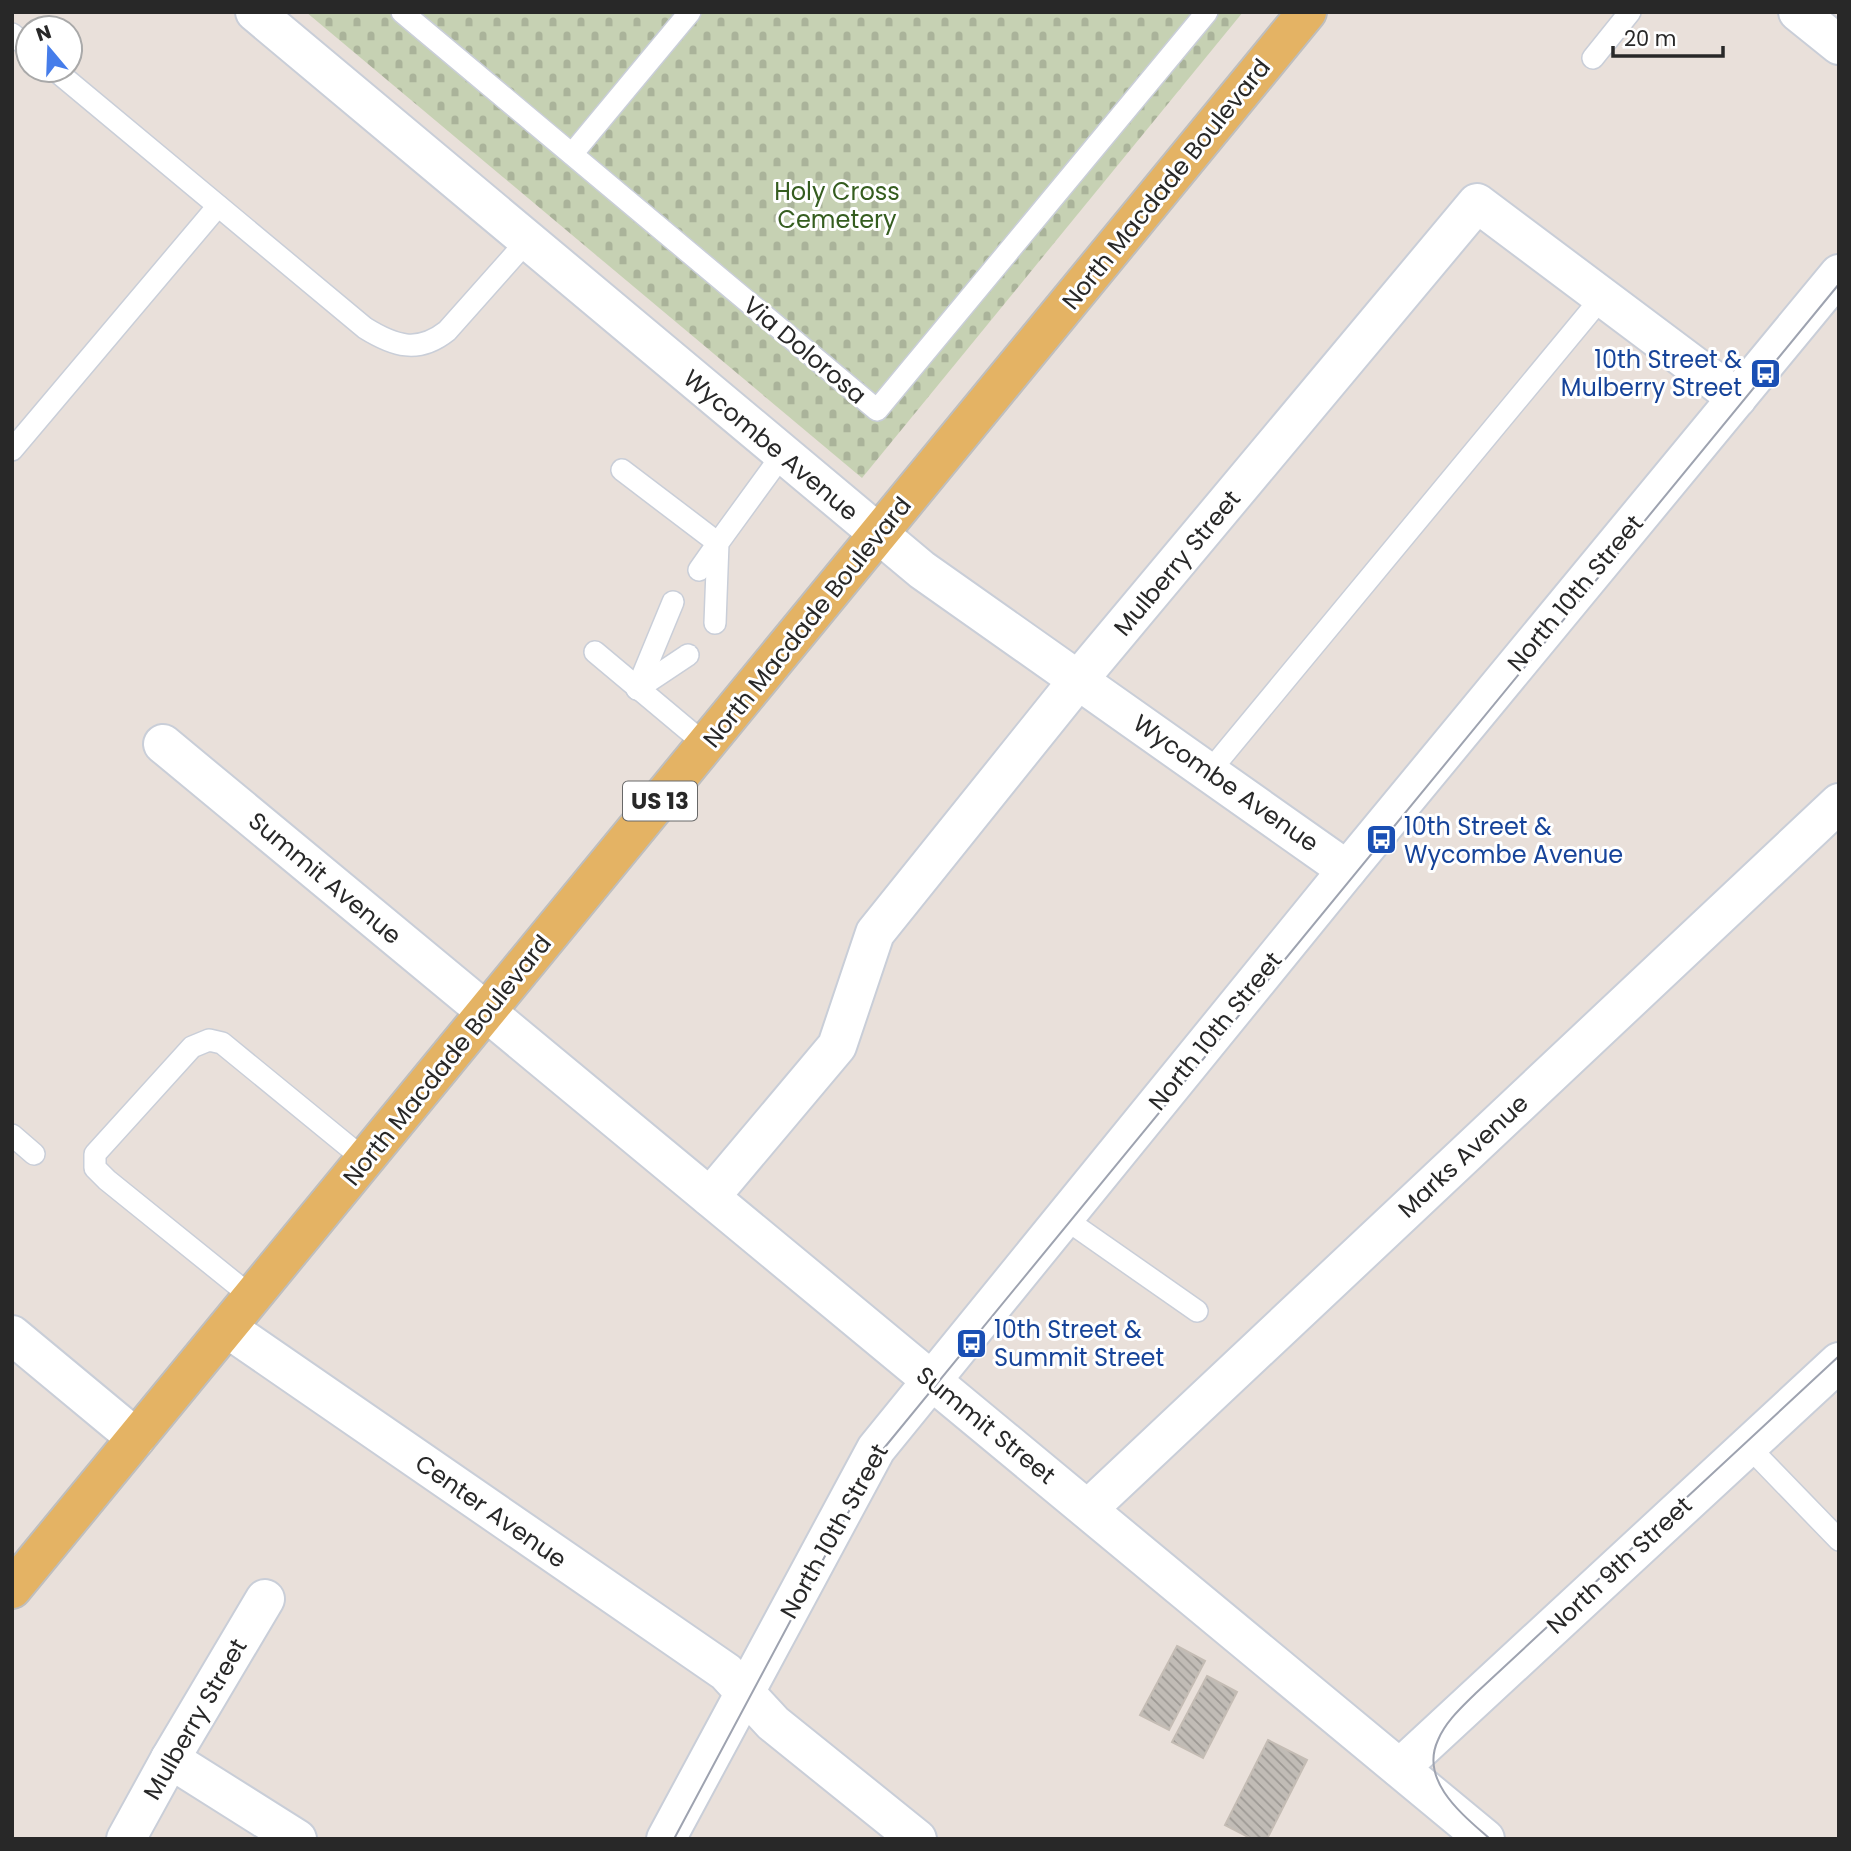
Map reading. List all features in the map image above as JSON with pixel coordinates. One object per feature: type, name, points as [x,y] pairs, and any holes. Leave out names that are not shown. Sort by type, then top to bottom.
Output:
[{"type":"main road","name":"North Macdade Boulevard","points":[[12,1589],[1307,12]]},
{"type":"street","name":"Wycombe Avenue","points":[[255,12],[922,570],[1347,870]]},
{"type":"street","name":"Mulberry Street","points":[[709,1197],[837,1046],[875,933],[1079,679],[1477,202],[1737,397]]},
{"type":"street","name":"North 10th Street","points":[[666,1839],[748,1696],[876,1449],[1347,870],[1839,274]]},
{"type":"street","name":"Summit Avenue","points":[[163,744],[486,1011]]},
{"type":"street","name":"Marks Avenue","points":[[1088,1509],[1839,803]]},
{"type":"street","name":"Summit Street","points":[[486,1011],[1485,1839]]},
{"type":"street","name":"Center Avenue","points":[[227,1328],[726,1672],[773,1723],[917,1839]]},
{"type":"street","points":[[12,1335],[136,1438]]},
{"type":"street","name":"North 9th Street","points":[[1400,1768],[1839,1362]]},
{"type":"street","name":"Mulberry Street","points":[[127,1839],[170,1759],[265,1599]]},
{"type":"street","points":[[170,1759],[297,1839]]},
{"type":"lane","name":"Via Dolorosa","points":[[402,12],[877,410],[1207,12]]},
{"type":"lane","points":[[572,154],[690,12]]},
{"type":"lane","points":[[1593,58],[1630,12]]},
{"type":"lane","points":[[72,84],[365,328],[387,342],[412,345],[434,342],[447,331],[527,241]]},
{"type":"lane","points":[[12,450],[218,206]]},
{"type":"lane","points":[[1209,772],[1602,296]]},
{"type":"lane","points":[[699,570],[782,455]]},
{"type":"lane","points":[[622,470],[719,543]]},
{"type":"lane","points":[[715,624],[719,543]]},
{"type":"lane","points":[[637,689],[673,602]]},
{"type":"lane","points":[[595,652],[706,745]]},
{"type":"lane","points":[[637,689],[688,655]]},
{"type":"lane","points":[[251,1297],[107,1180],[95,1168],[95,1154],[192,1047],[209,1040],[222,1043],[365,1160]]},
{"type":"lane","points":[[12,1135],[34,1154]]},
{"type":"lane","points":[[1064,1217],[1197,1311]]},
{"type":"lane","points":[[1748,1446],[1839,1540]]},
{"type":"green space","name":"Holy Cross Cemetery","points":[[306,12],[1243,12],[862,478]]},
{"type":"building","points":[[1177,1646],[1205,1661],[1169,1730],[1140,1715]]},
{"type":"building","points":[[1207,1676],[1237,1692],[1203,1758],[1172,1742]]},
{"type":"building","points":[[1268,1740],[1307,1760],[1267,1839],[1252,1839],[1225,1825]]},
{"type":"tram line","points":[[674,1839],[880,1453],[1839,284]]},
{"type":"tram line","points":[[1490,1839],[1457,1808],[1439,1783],[1434,1769],[1434,1755],[1445,1727],[1476,1693],[1839,1356]]},
{"type":"place","name":"10th Street & Mulberry Street","points":[[1765,373]]},
{"type":"place","name":"10th Street & Wycombe Avenue","points":[[1381,840]]},
{"type":"place","name":"10th Street & Summit Street","points":[[971,1343]]}]
